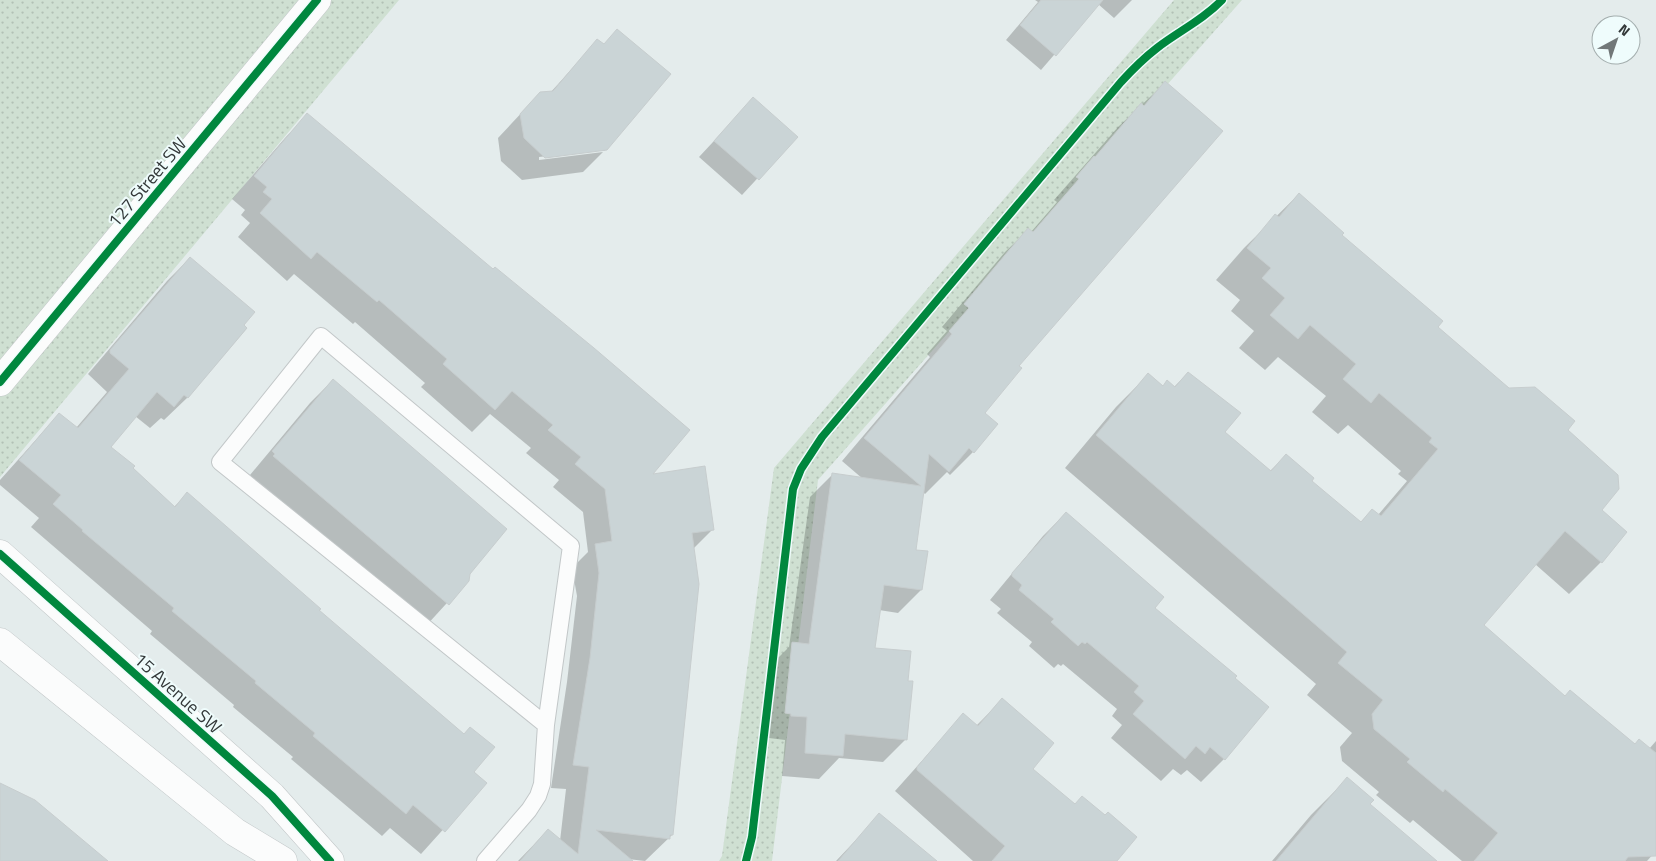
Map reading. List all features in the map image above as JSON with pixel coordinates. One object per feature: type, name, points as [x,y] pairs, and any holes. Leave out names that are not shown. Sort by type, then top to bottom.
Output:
[{"type":"street","name":"127 Street SW","points":[[0,382],[317,0]]},
{"type":"street","name":"15 Avenue SW","points":[[0,554],[272,796],[330,861]]},
{"type":"street","points":[[0,642],[235,832],[283,861]]},
{"type":"lane","points":[[485,861],[538,796],[544,770],[546,725],[571,546],[321,336],[220,462],[546,725]]},
{"type":"green space","points":[[0,0],[399,0],[0,477]]},
{"type":"green space","points":[[1174,0],[1242,0],[818,480],[772,861],[719,861],[722,856],[774,468]]},
{"type":"building","points":[[1041,0],[1103,0],[1056,56],[1020,25]]},
{"type":"building","points":[[617,29],[671,74],[607,150],[545,158],[524,138],[520,114],[540,92],[553,91],[597,39],[604,44]]},
{"type":"building","points":[[1165,81],[1223,131],[1019,366],[1022,368],[985,413],[998,424],[974,453],[969,448],[949,472],[929,454],[916,550],[928,551],[922,590],[884,585],[875,648],[911,651],[908,681],[913,681],[907,740],[845,734],[843,756],[805,753],[807,717],[791,716],[791,714],[785,713],[792,642],[809,644],[832,473],[921,486],[864,438],[952,334],[949,331],[969,308],[964,304],[1010,249],[1028,228],[1033,232],[1079,179],[1076,177],[1094,156],[1141,103],[1144,106]]},
{"type":"building","points":[[753,97],[798,137],[759,180],[714,141]]},
{"type":"building","points":[[307,113],[493,269],[495,267],[594,348],[690,430],[653,474],[705,466],[714,530],[692,533],[699,584],[673,835],[670,835],[670,839],[596,830],[633,861],[520,861],[548,829],[578,854],[589,767],[573,765],[590,658],[599,573],[595,544],[612,541],[605,489],[575,464],[581,457],[548,430],[553,425],[512,391],[495,410],[443,364],[447,359],[379,300],[377,302],[317,252],[311,259],[260,213],[272,199],[263,192],[267,187],[254,176]]},
{"type":"building","points":[[1299,193],[1344,233],[1342,235],[1443,321],[1438,327],[1509,388],[1535,387],[1575,421],[1568,430],[1618,475],[1619,489],[1602,510],[1627,532],[1602,563],[1565,531],[1484,625],[1565,696],[1570,690],[1635,744],[1639,739],[1656,753],[1656,856],[1628,857],[1625,861],[1474,861],[1498,833],[1445,789],[1443,792],[1407,762],[1410,759],[1374,729],[1372,714],[1383,700],[1338,663],[1347,652],[1096,435],[1148,373],[1163,386],[1167,380],[1175,387],[1188,372],[1241,413],[1225,432],[1271,471],[1286,454],[1314,478],[1312,481],[1361,522],[1372,509],[1381,516],[1438,449],[1429,442],[1432,438],[1379,393],[1371,403],[1343,379],[1356,364],[1310,325],[1298,339],[1270,315],[1285,298],[1262,278],[1271,268],[1247,248],[1275,214],[1279,217]]},
{"type":"building","points":[[190,257],[255,312],[244,325],[247,328],[188,398],[184,395],[174,407],[157,392],[111,447],[135,466],[133,468],[175,507],[187,492],[321,609],[319,610],[464,734],[470,727],[495,747],[474,772],[487,783],[445,832],[413,805],[406,814],[313,736],[315,733],[172,611],[174,608],[82,531],[53,504],[61,495],[19,460],[59,413],[78,428],[129,369],[110,353],[110,350]]},
{"type":"building","points":[[333,379],[507,529],[470,574],[469,581],[449,605],[273,456],[275,454],[272,451]]},
{"type":"building","points":[[1066,512],[1164,597],[1155,608],[1237,676],[1235,678],[1269,707],[1225,760],[1210,747],[1205,754],[1196,746],[1185,759],[1133,714],[1144,701],[1134,692],[1139,686],[1087,642],[1085,644],[1082,642],[1078,646],[1051,622],[1054,619],[1019,590],[1022,585],[1012,576],[1012,573]]},
{"type":"building","points":[[1002,698],[1054,743],[1033,769],[1075,804],[1082,796],[1105,815],[1108,812],[1137,837],[1117,861],[992,861],[1005,846],[917,770],[917,767],[963,713],[978,726]]},
{"type":"building","points":[[1347,777],[1374,800],[1370,804],[1437,861],[1276,861]]},
{"type":"building","points":[[0,783],[35,800],[108,861],[0,861]]},
{"type":"building","points":[[879,813],[937,861],[838,861]]},
{"type":"cycle path","points":[[0,382],[317,0]]},
{"type":"cycle path","points":[[746,861],[752,837],[793,489],[801,469],[822,437],[1121,82],[1152,52],[1207,14],[1222,0]]},
{"type":"cycle path","points":[[0,554],[272,796],[330,861]]}]
